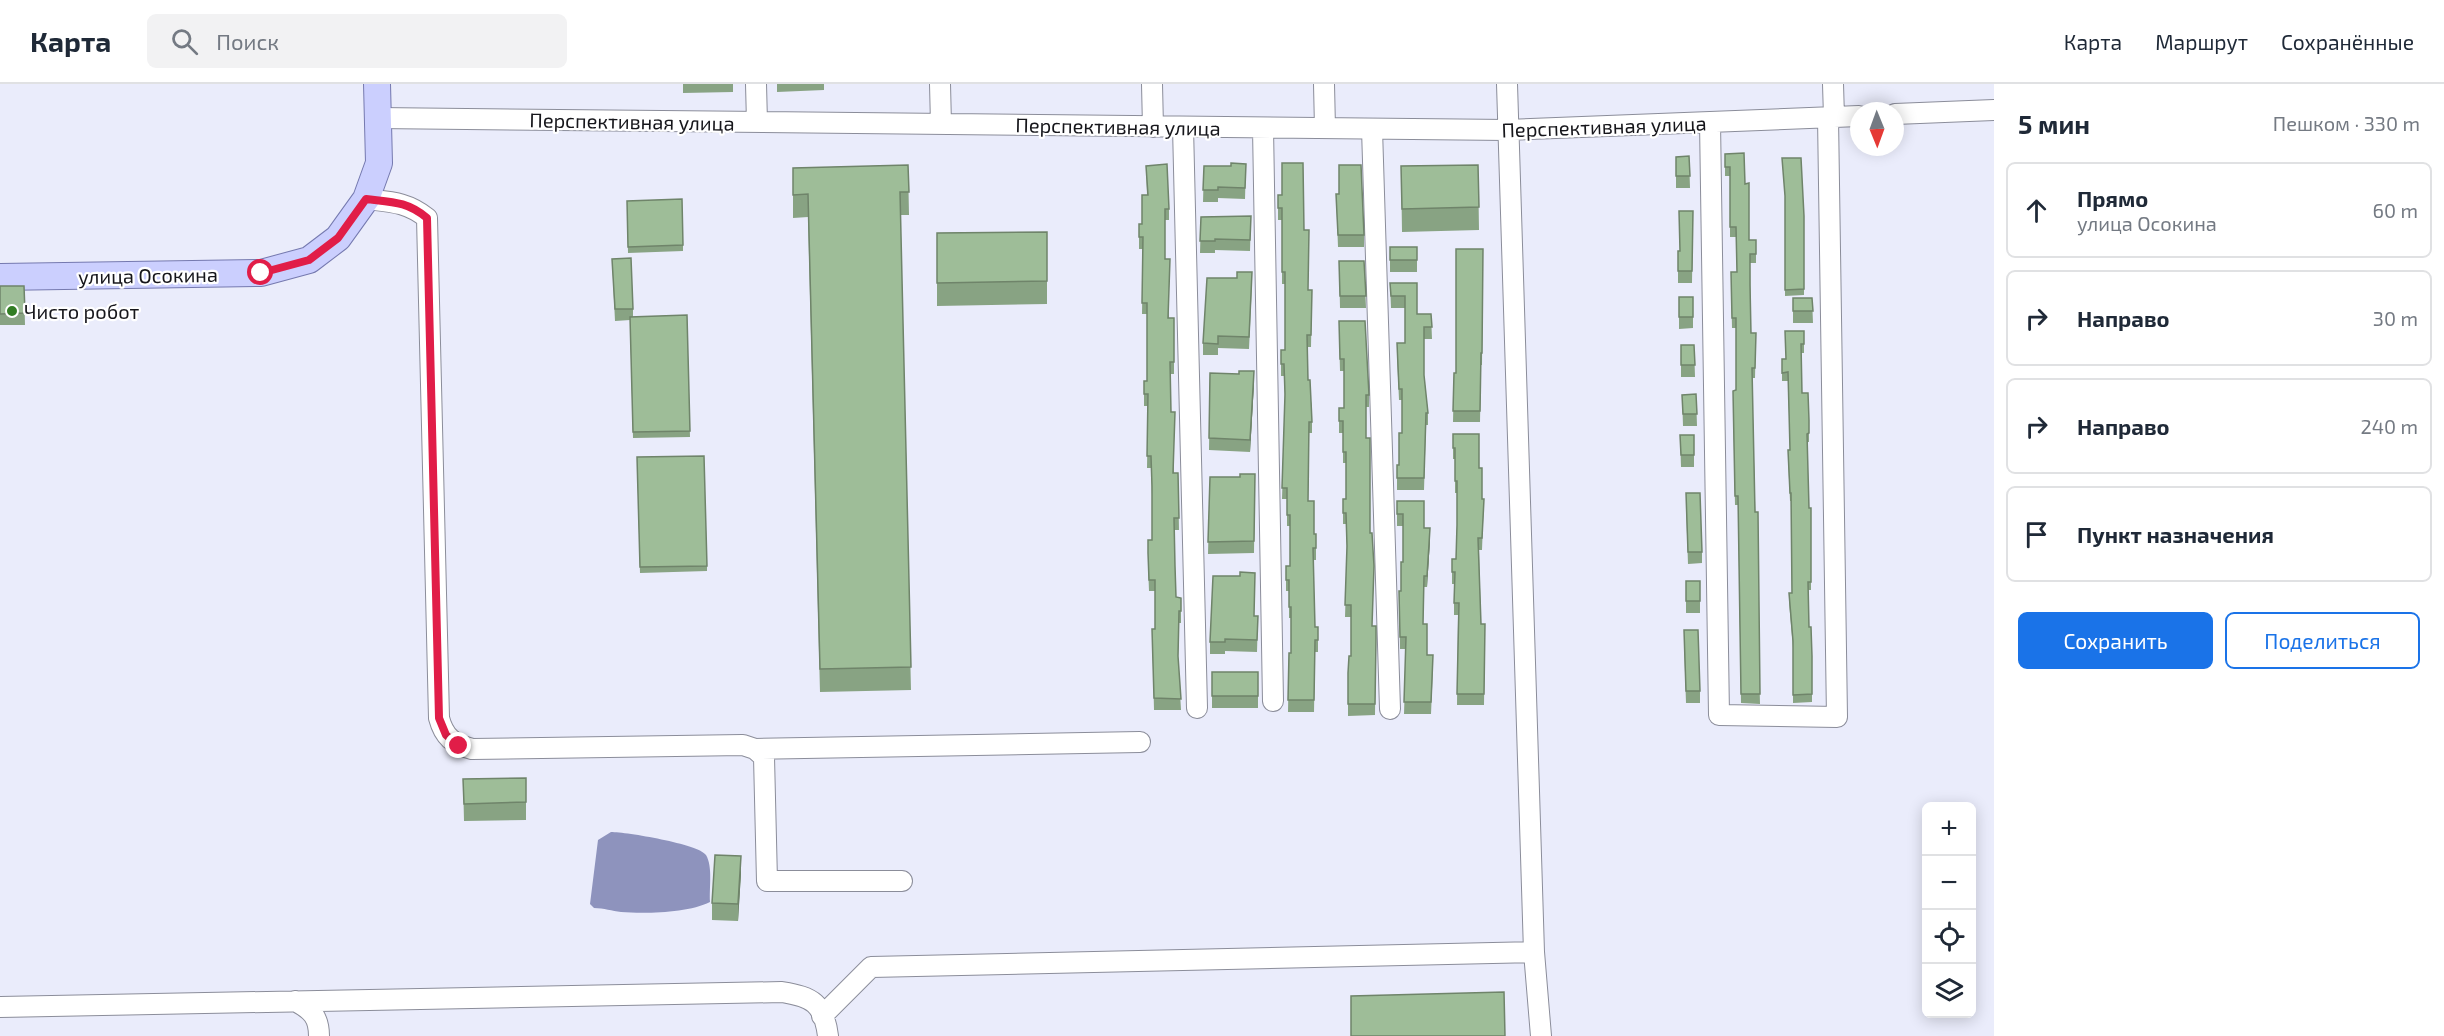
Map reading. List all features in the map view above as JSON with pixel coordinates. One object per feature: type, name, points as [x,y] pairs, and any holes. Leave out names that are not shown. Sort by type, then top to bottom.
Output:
[{"type":"main road","name":"улица Осокина","points":[[0,277],[261,273],[309,260],[338,238],[366,199],[379,163],[377,84]]},
{"type":"street","points":[[756,84],[757,122]]},
{"type":"street","points":[[940,84],[941,124]]},
{"type":"street","points":[[1152,84],[1153,127]]},
{"type":"street","points":[[1324,84],[1325,128]]},
{"type":"street","points":[[1507,84],[1534,952],[1541,1036]]},
{"type":"street","points":[[1710,122],[1719,715],[1837,717],[1831,117],[1833,84]]},
{"type":"street","points":[[1904,114],[1994,110]]},
{"type":"street","name":"Перспективная улица","points":[[378,118],[1507,130],[1850,116]]},
{"type":"street","points":[[1183,127],[1197,708]]},
{"type":"street","points":[[1263,128],[1273,701]]},
{"type":"street","points":[[1372,129],[1390,709]]},
{"type":"street","points":[[366,199],[400,203],[415,208],[427,218],[439,718],[446,735],[459,746],[472,749],[743,745],[755,749],[1140,742]]},
{"type":"street","points":[[755,749],[764,757],[767,881],[902,881]]},
{"type":"street","points":[[822,1016],[871,967],[1534,952]]},
{"type":"street","points":[[0,1007],[782,992],[806,996],[819,1007],[828,1036]]},
{"type":"street","points":[[296,1001],[312,1010],[319,1024],[319,1036]]},
{"type":"water","points":[[611,832],[661,839],[701,851],[706,855],[709,865],[710,902],[678,911],[654,913],[594,908],[590,904],[598,840]]},
{"type":"building","points":[[1744,153],[1745,184],[1749,183],[1749,240],[1756,240],[1756,254],[1750,254],[1750,285],[1751,333],[1756,333],[1755,368],[1752,368],[1755,512],[1758,512],[1760,694],[1741,694],[1738,496],[1735,496],[1733,391],[1736,390],[1736,318],[1732,318],[1731,272],[1737,272],[1736,227],[1730,227],[1730,167],[1725,167],[1725,154]]},
{"type":"building","points":[[1689,156],[1690,176],[1676,176],[1676,157]]},
{"type":"building","points":[[1782,158],[1801,158],[1804,289],[1785,290],[1785,196]]},
{"type":"building","points":[[1231,163],[1246,164],[1245,188],[1218,187],[1218,190],[1203,190],[1204,166],[1231,166]]},
{"type":"building","points":[[1282,163],[1303,163],[1304,230],[1309,230],[1308,290],[1312,290],[1311,335],[1307,335],[1312,422],[1309,422],[1308,501],[1314,501],[1315,627],[1318,627],[1318,640],[1315,640],[1314,700],[1288,700],[1291,607],[1289,607],[1289,580],[1286,580],[1286,566],[1290,566],[1290,515],[1287,515],[1287,488],[1282,488],[1285,394],[1281,350],[1285,350],[1285,272],[1282,272],[1282,208],[1278,208],[1278,195],[1282,195]]},
{"type":"building","points":[[1167,164],[1169,209],[1165,209],[1165,259],[1170,259],[1168,318],[1174,318],[1174,362],[1170,362],[1171,412],[1175,412],[1173,473],[1178,473],[1179,518],[1174,518],[1176,597],[1181,598],[1178,656],[1181,699],[1154,698],[1152,629],[1155,629],[1155,580],[1149,580],[1148,553],[1148,540],[1152,540],[1152,486],[1151,456],[1147,456],[1148,394],[1144,394],[1144,381],[1147,381],[1147,303],[1142,303],[1143,237],[1139,237],[1139,224],[1142,224],[1142,195],[1148,195],[1146,166]]},
{"type":"building","points":[[908,165],[909,192],[900,192],[911,667],[820,669],[808,194],[793,195],[793,168]]},
{"type":"building","points":[[1339,165],[1361,165],[1364,235],[1338,235],[1336,194],[1339,194]]},
{"type":"building","points":[[1478,165],[1479,207],[1402,209],[1401,166]]},
{"type":"building","points":[[682,199],[683,245],[628,247],[627,201]]},
{"type":"building","points":[[1679,211],[1693,211],[1692,271],[1678,271]]},
{"type":"building","points":[[1251,216],[1250,240],[1200,241],[1201,217]]},
{"type":"building","points":[[1047,232],[1047,281],[937,283],[937,233]]},
{"type":"building","points":[[1390,247],[1417,247],[1417,260],[1390,260]]},
{"type":"building","points":[[1456,249],[1483,249],[1480,411],[1453,411],[1454,373],[1456,373]]},
{"type":"building","points":[[631,258],[633,309],[615,309],[612,259]]},
{"type":"building","points":[[1339,261],[1364,261],[1366,296],[1340,296]]},
{"type":"building","points":[[1237,272],[1252,272],[1249,337],[1218,336],[1218,344],[1203,343],[1207,278],[1237,278]]},
{"type":"building","points":[[1390,283],[1417,283],[1417,314],[1431,314],[1432,327],[1424,327],[1424,375],[1428,413],[1426,413],[1424,478],[1397,478],[1399,433],[1402,433],[1402,389],[1399,389],[1397,343],[1405,343],[1405,296],[1391,296]]},
{"type":"building","points":[[0,286],[24,286],[25,313],[0,314]]},
{"type":"building","points":[[1679,297],[1693,297],[1693,317],[1679,317]]},
{"type":"building","points":[[1793,298],[1812,298],[1813,311],[1793,311]]},
{"type":"building","points":[[687,315],[690,431],[633,432],[630,317]]},
{"type":"building","points":[[1339,321],[1365,321],[1369,395],[1366,395],[1366,438],[1370,438],[1370,533],[1372,533],[1374,566],[1372,626],[1376,626],[1375,704],[1348,704],[1351,605],[1345,605],[1347,546],[1346,513],[1343,513],[1343,499],[1346,499],[1346,452],[1343,452],[1343,421],[1339,421],[1339,408],[1344,408],[1344,359],[1340,359]]},
{"type":"building","points":[[1785,331],[1804,331],[1804,344],[1801,344],[1802,393],[1808,393],[1809,433],[1807,434],[1809,508],[1811,508],[1811,582],[1808,582],[1812,694],[1793,695],[1793,641],[1789,593],[1792,593],[1788,372],[1782,373],[1782,359],[1786,359]]},
{"type":"building","points":[[1681,345],[1694,345],[1695,365],[1681,365]]},
{"type":"building","points":[[1239,371],[1254,371],[1250,440],[1209,438],[1210,373],[1239,374]]},
{"type":"building","points":[[1696,394],[1697,414],[1683,414],[1682,395]]},
{"type":"building","points":[[1453,434],[1479,434],[1479,468],[1482,468],[1482,499],[1484,499],[1482,538],[1478,538],[1481,624],[1485,624],[1484,694],[1457,694],[1459,603],[1454,603],[1455,572],[1452,572],[1452,559],[1456,559],[1457,525],[1457,481],[1455,481]]},
{"type":"building","points":[[1680,435],[1694,435],[1694,455],[1681,455]]},
{"type":"building","points":[[704,456],[707,566],[640,567],[637,457]]},
{"type":"building","points":[[1240,474],[1255,474],[1254,541],[1208,542],[1210,477],[1240,477]]},
{"type":"building","points":[[1686,493],[1700,493],[1702,552],[1688,552]]},
{"type":"building","points":[[1397,501],[1424,501],[1424,528],[1430,528],[1427,576],[1424,576],[1423,624],[1427,624],[1427,655],[1433,655],[1431,702],[1404,702],[1406,637],[1400,637],[1399,591],[1401,591],[1401,562],[1403,562],[1403,514],[1397,514]]},
{"type":"building","points":[[1240,572],[1255,573],[1254,616],[1258,616],[1257,640],[1225,639],[1225,642],[1210,642],[1213,576],[1240,576]]},
{"type":"building","points":[[1686,581],[1700,581],[1700,601],[1686,601]]},
{"type":"building","points":[[1684,630],[1698,630],[1700,691],[1686,691]]},
{"type":"building","points":[[1212,672],[1258,672],[1258,696],[1212,696]]},
{"type":"building","points":[[526,778],[526,802],[464,804],[463,779]]},
{"type":"building","points":[[715,855],[741,856],[738,904],[712,903]]},
{"type":"building","points":[[1504,992],[1505,1036],[1351,1036],[1351,996]]},
{"type":"place","name":"Чисто робот","points":[[12,311]]},
{"type":"route","points":[[261,273],[309,260],[338,238],[366,199],[400,203],[415,208],[427,218],[439,718],[446,735],[459,746]]}]
